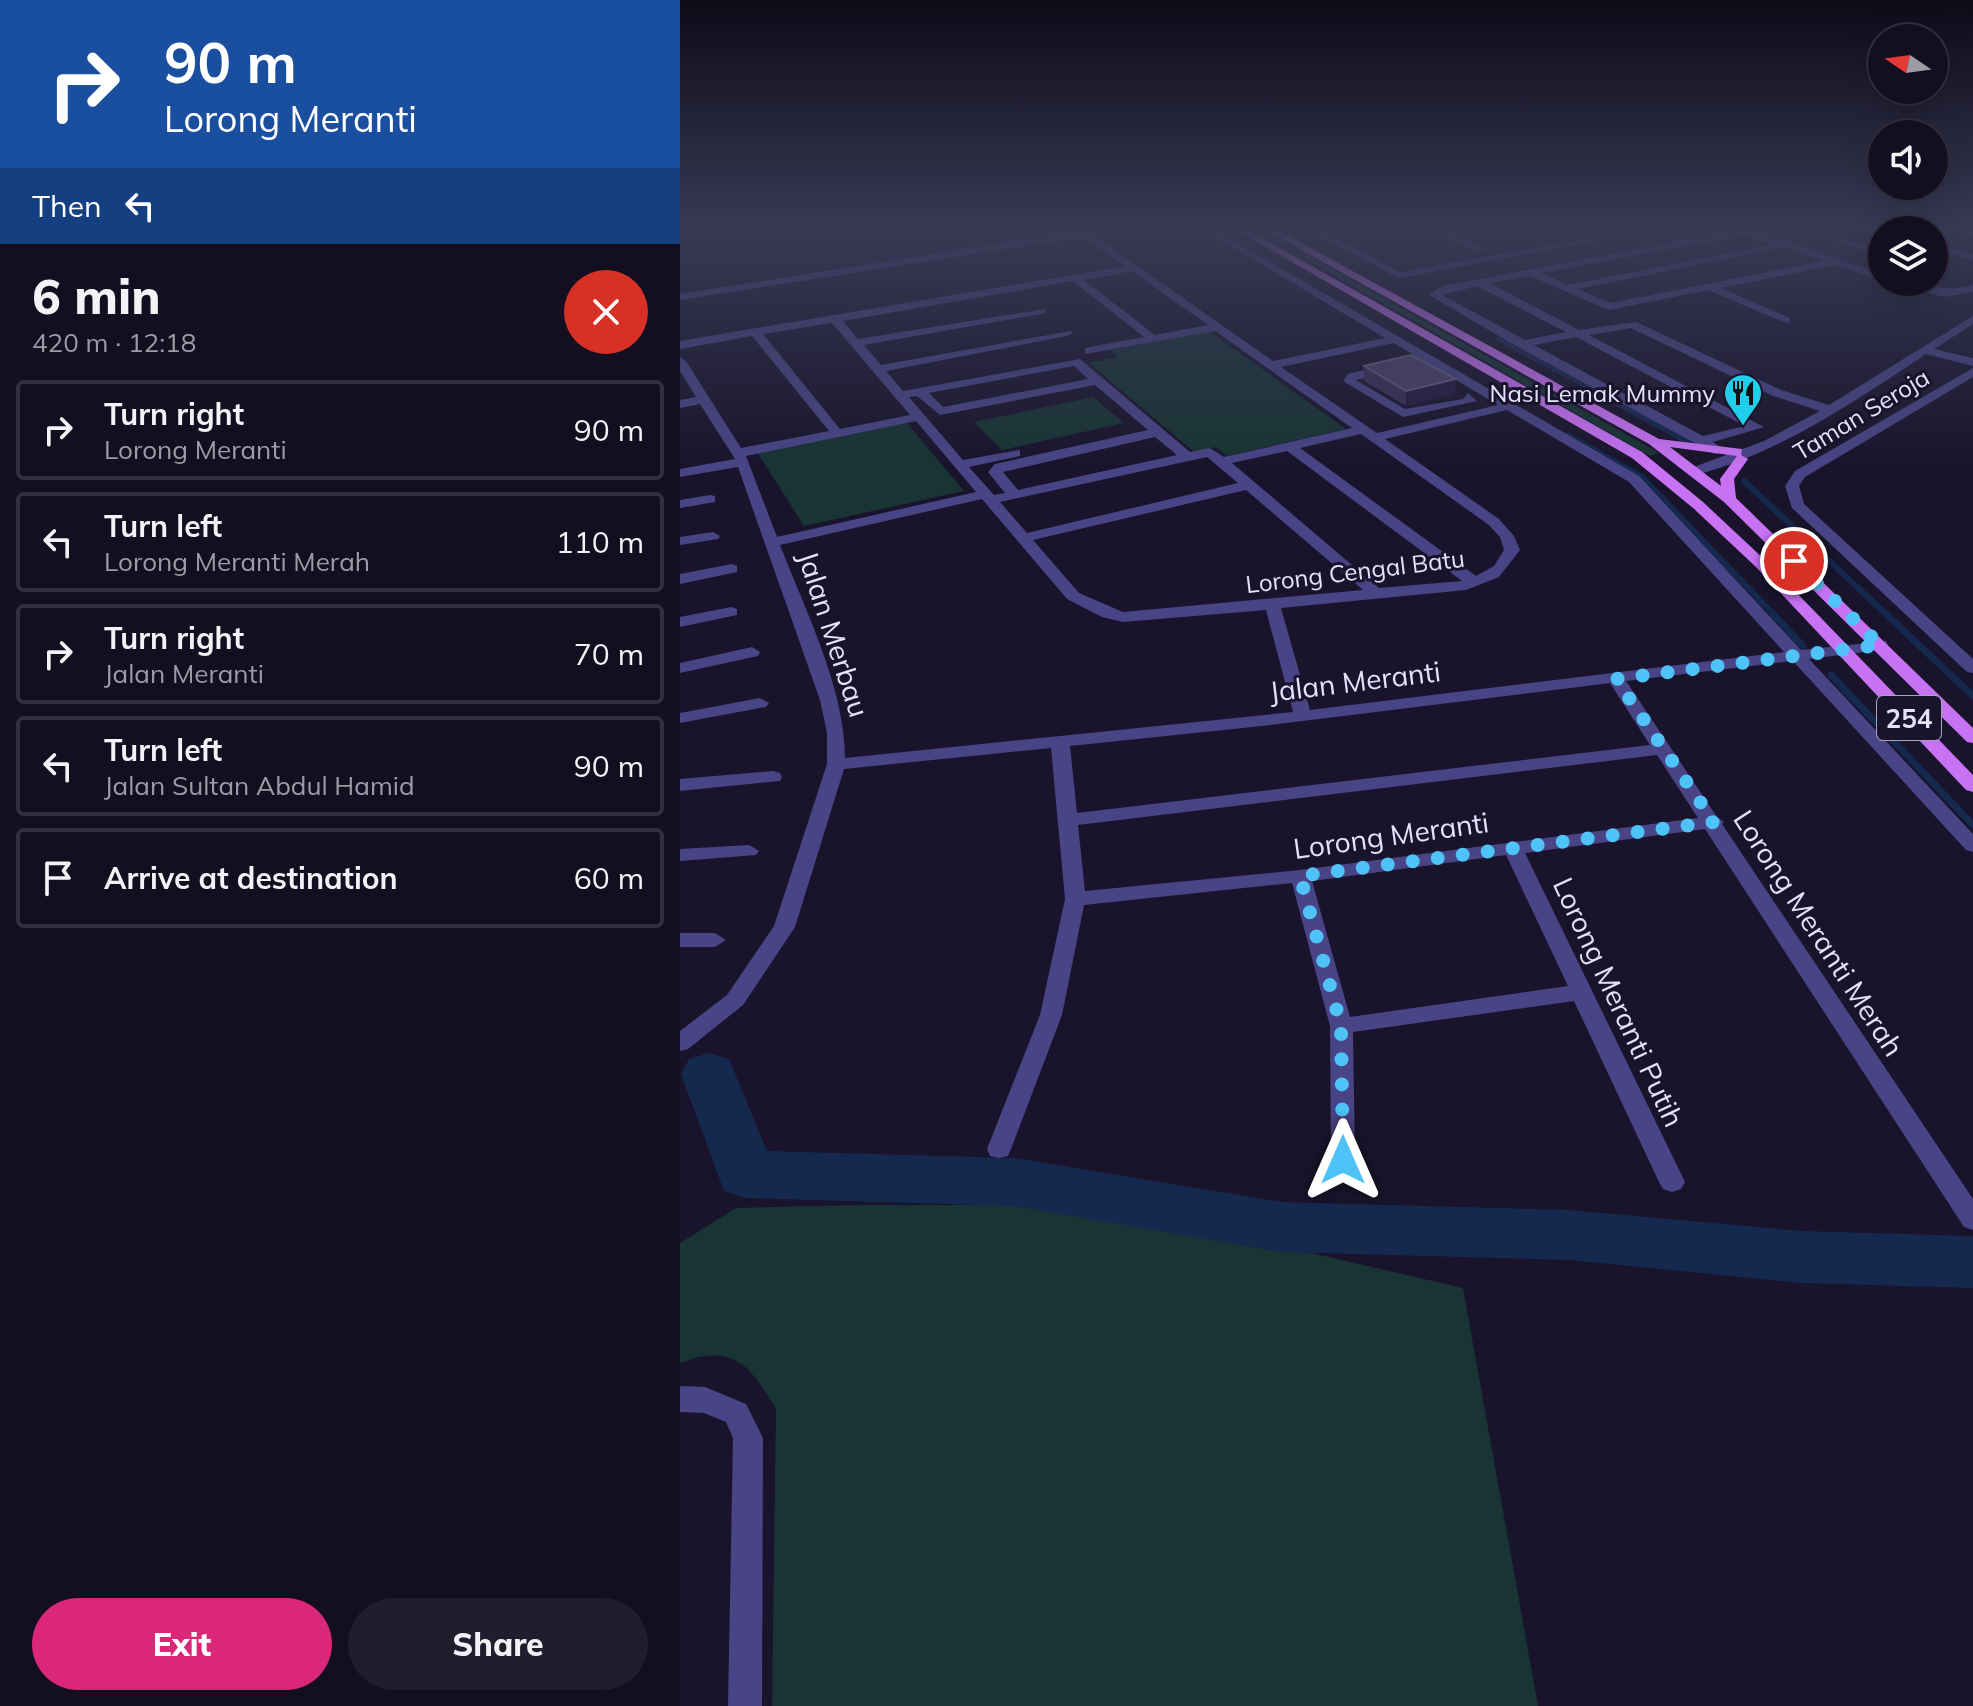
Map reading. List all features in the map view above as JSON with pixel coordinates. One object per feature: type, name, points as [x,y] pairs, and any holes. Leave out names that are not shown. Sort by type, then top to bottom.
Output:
[{"type":"main road","name":"254","points":[[1381,309],[1637,455],[1698,505],[1845,651],[1973,786]]},
{"type":"main road","name":"254","points":[[1416,309],[1654,441],[1729,499],[1973,738]]},
{"type":"main road","points":[[1654,441],[1739,456],[1727,479],[1729,499]]},
{"type":"main road","points":[[1637,455],[1690,469],[1689,483],[1701,497],[1698,505]]},
{"type":"street","points":[[680,345],[897,309]]},
{"type":"street","points":[[1038,309],[1092,354],[1218,327]]},
{"type":"street","points":[[1114,309],[1153,339]]},
{"type":"street","name":"Lorong Cengal Batu","points":[[835,319],[1073,596],[1108,614],[1123,617],[1273,607],[1474,582],[1495,573],[1506,563],[1512,550],[1507,536],[1494,522],[1192,309]]},
{"type":"street","points":[[1341,309],[1634,479],[1973,846]]},
{"type":"street","points":[[1454,309],[1720,451]]},
{"type":"street","points":[[1529,309],[1757,427],[1700,441]]},
{"type":"street","points":[[1760,309],[1786,320]]},
{"type":"street","points":[[855,343],[1041,311]]},
{"type":"street","points":[[1690,469],[1760,448],[1973,319]]},
{"type":"street","points":[[1520,344],[1632,324],[1777,393],[1828,409]]},
{"type":"street","points":[[756,333],[837,433]]},
{"type":"street","points":[[877,369],[1067,333]]},
{"type":"street","points":[[1271,365],[1394,340]]},
{"type":"street","points":[[1398,366],[1352,377],[1349,381],[1400,412],[1471,401],[1408,359],[1453,349]]},
{"type":"street","points":[[1924,350],[1973,362]]},
{"type":"street","name":"Jalan Merbau","points":[[680,361],[741,458],[829,700],[836,733],[836,764],[784,927],[735,1000],[680,1043]]},
{"type":"street","points":[[900,395],[1076,362],[1187,457]]},
{"type":"street","name":"Taman Seroja","points":[[1973,372],[1800,474],[1792,486],[1797,505],[1973,668]]},
{"type":"street","points":[[920,392],[940,411],[1101,385]]},
{"type":"street","points":[[680,473],[837,433],[924,422],[1101,385]]},
{"type":"street","points":[[1468,397],[1517,385]]},
{"type":"street","points":[[680,404],[705,399]]},
{"type":"street","points":[[1220,462],[1289,446],[1508,406]]},
{"type":"street","points":[[962,464],[1153,428]]},
{"type":"street","points":[[1015,495],[995,472],[1000,467],[1153,428]]},
{"type":"street","points":[[1289,446],[1474,582]]},
{"type":"street","points":[[773,542],[989,497],[1015,495],[1210,452],[1376,593]]},
{"type":"street","points":[[1023,538],[1248,485]]},
{"type":"street","points":[[680,504],[710,499]]},
{"type":"street","points":[[680,541],[713,536]]},
{"type":"street","points":[[680,579],[732,569]]},
{"type":"street","points":[[1273,607],[1303,716]]},
{"type":"street","points":[[680,622],[731,612]]},
{"type":"street","name":"Jalan Meranti","points":[[836,764],[1303,716],[1880,645]]},
{"type":"street","points":[[680,668],[752,652]]},
{"type":"street","name":"Lorong Meranti Merah","points":[[1616,679],[1714,822],[1973,1220]]},
{"type":"street","points":[[680,718],[760,703]]},
{"type":"street","points":[[999,1149],[1051,1015],[1075,899],[1060,741]]},
{"type":"street","points":[[1068,820],[1664,749]]},
{"type":"street","points":[[680,785],[773,777]]},
{"type":"street","name":"Lorong Meranti","points":[[1075,899],[1300,876],[1714,822]]},
{"type":"street","name":"Lorong Meranti Putih","points":[[1513,848],[1672,1182]]},
{"type":"street","points":[[680,855],[749,851]]},
{"type":"street","points":[[1300,876],[1341,1026],[1343,1160]]},
{"type":"street","points":[[680,940],[715,940]]},
{"type":"street","points":[[1341,1026],[1581,992]]},
{"type":"street","points":[[692,1400],[736,1413],[748,1438],[745,1706]]},
{"type":"green space","points":[[1392,309],[1402,309],[1659,453],[1650,456]]},
{"type":"green space","points":[[1209,331],[1346,429],[1227,456],[1216,447],[1194,452],[1089,363],[1118,357],[1110,350]]},
{"type":"green space","points":[[1093,397],[1124,423],[1002,450],[974,422]]},
{"type":"green space","points":[[906,422],[964,491],[804,526],[757,452]]},
{"type":"green space","points":[[1032,1205],[1255,1240],[1463,1288],[1538,1706],[772,1706],[776,1409],[757,1380],[738,1362],[714,1356],[680,1363],[680,1243],[736,1208]]},
{"type":"building","points":[[1411,355],[1456,379],[1406,391],[1364,366]]},
{"type":"waterway","points":[[1498,339],[1610,399]]},
{"type":"waterway","points":[[1606,397],[1689,442]]},
{"type":"waterway","points":[[1568,435],[1642,477],[1775,616]]},
{"type":"waterway","points":[[1744,481],[1888,616]]},
{"type":"waterway","points":[[1773,614],[1803,646]]},
{"type":"waterway","points":[[1886,614],[1973,696]]},
{"type":"waterway","points":[[1831,675],[1973,825]]},
{"type":"waterway","points":[[709,1074],[745,1174],[1014,1182],[1282,1227],[1569,1235],[1801,1257],[1973,1262]]},
{"type":"place","name":"Nasi Lemak Mummy","points":[[1743,427]]},
{"type":"route","points":[[1343,1160],[1341,1026],[1300,876],[1714,822],[1616,679],[1880,645],[1794,561]]}]
